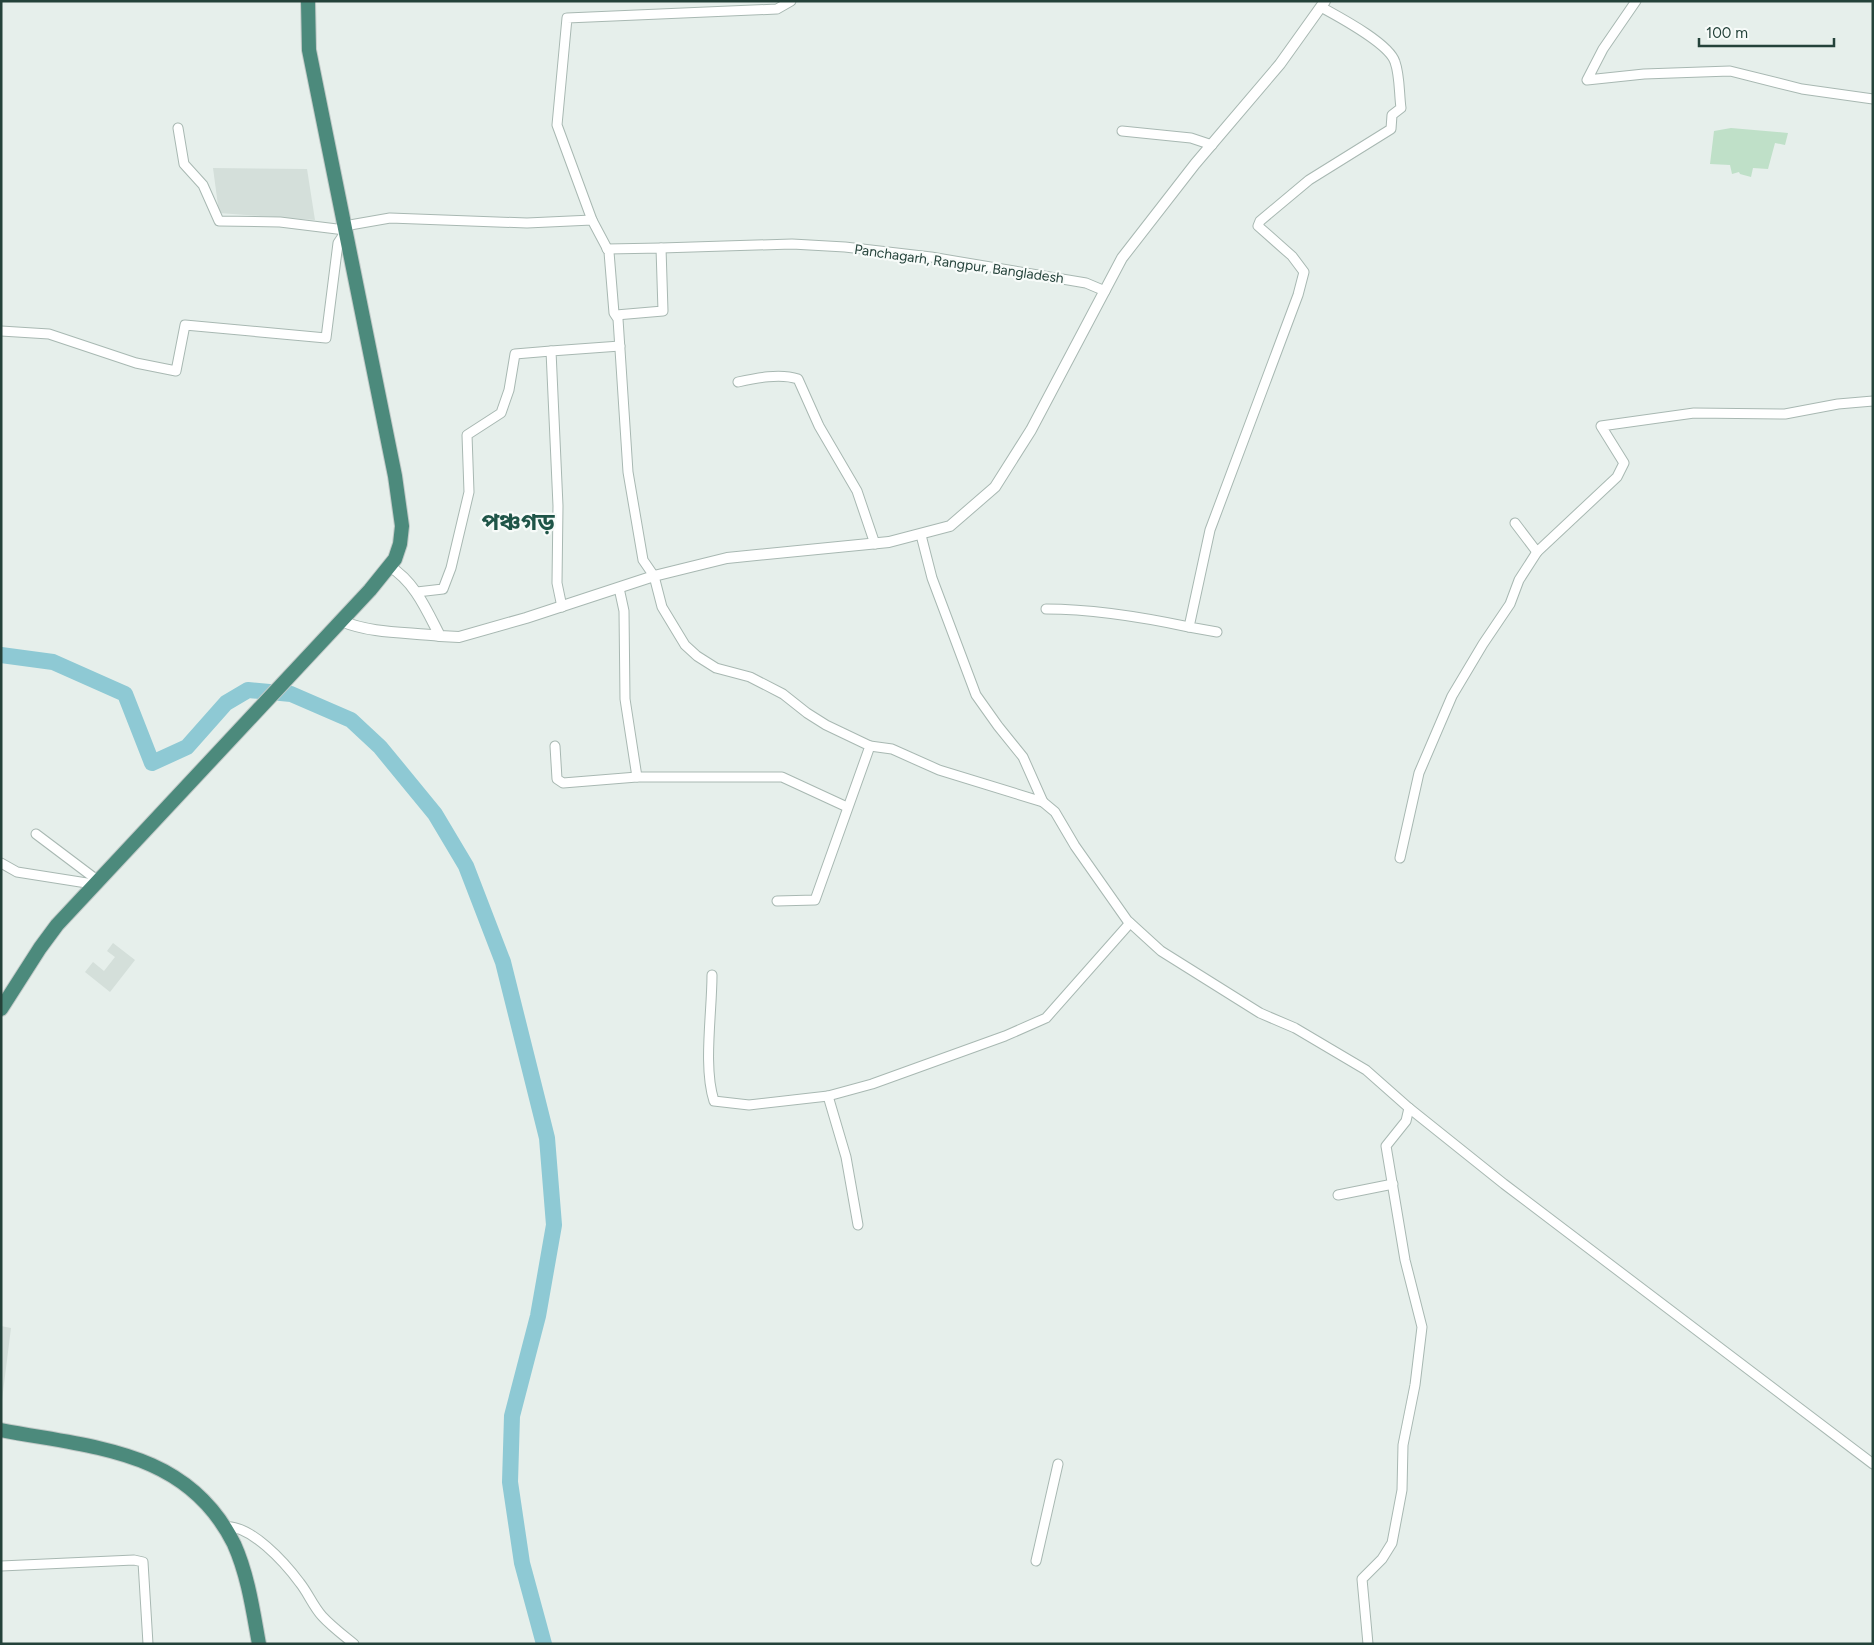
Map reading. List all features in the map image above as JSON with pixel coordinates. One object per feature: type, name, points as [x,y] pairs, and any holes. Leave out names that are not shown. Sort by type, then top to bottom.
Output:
[{"type":"highway","points":[[1,1009],[40,948],[95,882],[370,590],[399,552],[402,526],[395,476],[309,50],[308,1]]},
{"type":"highway","points":[[1,1430],[118,1452],[148,1461],[190,1488],[224,1527],[240,1560],[259,1644]]},
{"type":"street","points":[[791,1],[777,9],[567,18],[557,125],[592,220],[607,249],[614,313],[618,319],[628,472],[643,560],[654,576],[662,607],[685,645],[697,656],[716,668],[750,677],[783,694],[820,721],[870,746],[892,749],[940,770],[1043,802],[1056,812],[1075,846],[1130,923],[1161,951],[1213,984],[1366,1070],[1409,1108],[1512,1190],[1873,1464]]},
{"type":"street","points":[[1636,1],[1603,49],[1587,80],[1644,74],[1730,71],[1802,89],[1873,99]]},
{"type":"street","points":[[341,621],[358,628],[382,632],[459,637],[654,576],[727,558],[875,544],[921,535],[950,526],[995,487],[1030,430],[1122,258],[1212,145],[1280,64],[1323,4],[1386,50],[1395,61],[1402,108],[1392,115],[1391,129],[1309,180],[1260,220],[1258,226],[1292,256],[1304,272],[1298,295],[1210,530],[1189,627]]},
{"type":"street","points":[[178,128],[184,164],[203,185],[219,221],[280,222],[345,230]]},
{"type":"street","points":[[1122,131],[1191,138],[1212,145]]},
{"type":"street","points":[[1,331],[49,334],[136,363],[176,371],[185,325],[326,338],[338,243],[350,225],[390,218],[527,223],[592,220]]},
{"type":"street","name":"Panchagarh, Rangpur, Bangladesh","points":[[607,249],[792,244],[845,247],[930,257],[1086,283],[1105,290]]},
{"type":"street","points":[[616,315],[663,311],[661,248]]},
{"type":"street","points":[[417,592],[443,589],[451,568],[469,492],[467,435],[501,413],[509,390],[514,354],[620,346]]},
{"type":"street","points":[[551,351],[558,514],[557,583],[562,606]]},
{"type":"street","points":[[738,382],[791,376],[798,379],[819,426],[857,491],[875,544]]},
{"type":"street","points":[[1400,858],[1419,773],[1452,696],[1483,644],[1510,604],[1519,580],[1537,552],[1617,477],[1624,463],[1601,426],[1694,413],[1785,414],[1838,404],[1873,401]]},
{"type":"street","points":[[1515,523],[1537,552]]},
{"type":"street","points":[[921,535],[935,588],[976,695],[1023,757],[1043,802]]},
{"type":"street","points":[[389,566],[404,575],[417,592],[440,636]]},
{"type":"street","points":[[619,588],[624,611],[625,699],[637,777]]},
{"type":"street","points":[[1046,609],[1079,609],[1114,613],[1217,632]]},
{"type":"street","points":[[554,746],[557,779],[563,783],[637,777],[782,777],[847,807]]},
{"type":"street","points":[[777,900],[815,900],[870,746]]},
{"type":"street","points":[[36,834],[95,882]]},
{"type":"street","points":[[1,864],[17,872],[95,882]]},
{"type":"street","points":[[712,975],[709,1065],[714,1102],[749,1105],[828,1096],[872,1084],[1006,1036],[1046,1018],[1130,923]]},
{"type":"street","points":[[828,1096],[848,1165],[858,1225]]},
{"type":"street","points":[[1368,1644],[1362,1579],[1382,1559],[1392,1542],[1402,1490],[1403,1445],[1422,1328],[1405,1260],[1386,1146],[1406,1121],[1409,1108]]},
{"type":"street","points":[[1338,1195],[1393,1184]]},
{"type":"street","points":[[1036,1561],[1058,1464]]},
{"type":"street","points":[[224,1527],[230,1526],[249,1534],[269,1549],[301,1584],[321,1615],[354,1644]]},
{"type":"street","points":[[1,1566],[134,1560],[143,1562],[148,1644]]},
{"type":"shaded area","points":[[213,168],[307,169],[315,220],[219,213]]},
{"type":"shaded area","points":[[113,943],[135,960],[110,992],[85,972],[93,962],[104,971],[115,957],[107,951]]},
{"type":"shaded area","points":[[1,1326],[11,1328],[1,1408]]},
{"type":"green space","points":[[1731,128],[1788,133],[1785,145],[1775,143],[1768,169],[1753,168],[1751,177],[1739,172],[1732,174],[1730,165],[1710,164],[1714,131]]},
{"type":"waterway","points":[[1,655],[53,662],[125,694],[152,763],[187,747],[226,703],[248,690],[291,694],[351,720],[380,747],[435,814],[466,866],[503,962],[547,1138],[554,1225],[538,1316],[512,1416],[510,1482],[522,1563],[544,1644]]},
{"type":"district","name":"পঞ্চগড়","points":[[518,521]]}]
